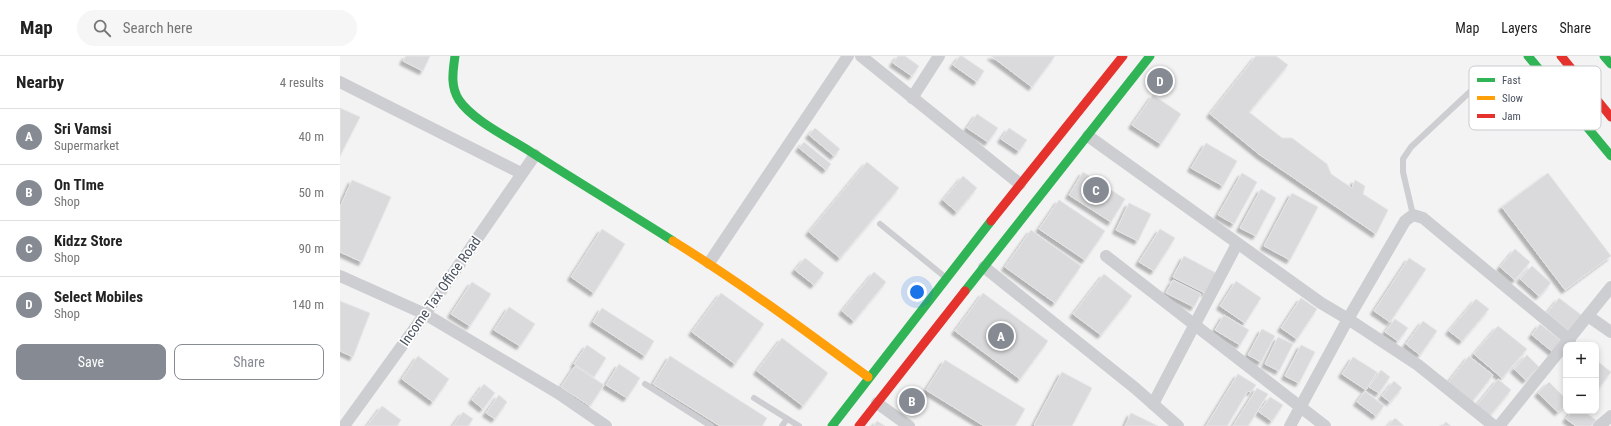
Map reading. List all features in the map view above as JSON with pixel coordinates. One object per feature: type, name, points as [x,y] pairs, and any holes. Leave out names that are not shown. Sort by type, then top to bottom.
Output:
[{"type":"street","points":[[455,56],[451,73],[452,86],[456,98],[475,116],[709,263],[868,377]]},
{"type":"street","points":[[709,263],[848,56]]},
{"type":"street","points":[[861,56],[1020,184]]},
{"type":"street","points":[[912,98],[939,56]]},
{"type":"street","points":[[832,426],[868,377],[1056,137],[1123,56]]},
{"type":"street","points":[[859,426],[1150,56]]},
{"type":"street","points":[[1528,56],[1536,66]]},
{"type":"street","points":[[1561,56],[1569,66]]},
{"type":"street","points":[[1604,56],[1611,64]]},
{"type":"street","points":[[340,82],[521,173]]},
{"type":"street","points":[[1601,105],[1611,117]]},
{"type":"street","points":[[1589,130],[1611,156]]},
{"type":"street","points":[[1088,136],[1321,303],[1418,365],[1494,426]]},
{"type":"street","name":"Income Tax Office Road","points":[[344,426],[425,314],[521,173],[535,155]]},
{"type":"street","points":[[1290,426],[1348,319],[1405,221],[1413,215],[1423,218],[1570,340]]},
{"type":"street","points":[[1153,404],[1194,324],[1238,244]]},
{"type":"street","points":[[1106,256],[1324,426]]},
{"type":"street","points":[[984,267],[1178,426]]},
{"type":"street","points":[[340,276],[425,314],[558,393],[606,426]]},
{"type":"street","points":[[1500,426],[1611,287]]},
{"type":"street","points":[[1588,316],[1611,332]]},
{"type":"street","points":[[877,403],[909,426]]},
{"type":"street","points":[[1599,426],[1611,416]]},
{"type":"lane","points":[[1413,215],[1402,172],[1404,159],[1411,148],[1469,93]]},
{"type":"lane","points":[[880,224],[946,278]]},
{"type":"lane","points":[[645,384],[711,426]]},
{"type":"lane","points":[[754,398],[799,426]]},
{"type":"lane","points":[[782,426],[787,419]]},
{"type":"building","points":[[406,56],[430,56],[423,71],[403,61]]},
{"type":"building","points":[[898,56],[905,56],[919,66],[912,76],[893,63]]},
{"type":"building","points":[[960,56],[984,71],[977,82],[953,65]]},
{"type":"building","points":[[991,56],[1055,56],[1032,87]]},
{"type":"building","points":[[1256,56],[1276,56],[1288,65],[1249,112],[1282,138],[1292,138],[1327,164],[1331,174],[1352,188],[1355,180],[1365,186],[1363,194],[1388,210],[1376,234],[1260,155],[1210,114]]},
{"type":"building","points":[[1153,95],[1181,114],[1161,144],[1132,125]]},
{"type":"building","points":[[340,108],[360,117],[340,156]]},
{"type":"building","points":[[977,114],[998,128],[988,142],[967,128]]},
{"type":"building","points":[[815,128],[840,149],[834,156],[809,135]]},
{"type":"building","points":[[1009,128],[1027,140],[1019,151],[1001,139]]},
{"type":"building","points":[[804,142],[831,164],[826,170],[799,148]]},
{"type":"building","points":[[1206,143],[1237,161],[1223,186],[1191,168]]},
{"type":"building","points":[[867,162],[899,188],[840,258],[809,232]]},
{"type":"building","points":[[1083,172],[1125,199],[1111,222],[1069,195]]},
{"type":"building","points":[[1242,173],[1257,182],[1234,224],[1218,215]]},
{"type":"building","points":[[1548,173],[1611,256],[1565,290],[1502,207]]},
{"type":"building","points":[[963,176],[977,188],[957,212],[943,200]]},
{"type":"building","points":[[352,180],[391,197],[362,262],[340,252],[340,207]]},
{"type":"building","points":[[1261,189],[1276,198],[1256,236],[1240,228]]},
{"type":"building","points":[[1292,193],[1318,207],[1290,260],[1264,246]]},
{"type":"building","points":[[1059,200],[1105,231],[1085,260],[1039,229]]},
{"type":"building","points":[[1129,203],[1151,214],[1138,241],[1116,230]]},
{"type":"building","points":[[602,229],[625,244],[594,293],[571,277]]},
{"type":"building","points":[[1160,229],[1175,238],[1154,271],[1139,262]]},
{"type":"building","points":[[1031,230],[1081,266],[1055,303],[1005,267]]},
{"type":"building","points":[[1515,249],[1530,262],[1515,280],[1500,267]]},
{"type":"building","points":[[1184,256],[1216,273],[1205,293],[1173,277]]},
{"type":"building","points":[[805,258],[824,273],[814,285],[795,270]]},
{"type":"building","points":[[1409,258],[1426,269],[1390,322],[1374,311]]},
{"type":"building","points":[[1532,266],[1551,283],[1539,296],[1520,279]]},
{"type":"building","points":[[874,272],[886,282],[854,321],[842,311]]},
{"type":"building","points":[[1104,274],[1132,296],[1101,335],[1073,314]]},
{"type":"building","points":[[1173,280],[1201,294],[1194,307],[1166,293]]},
{"type":"building","points":[[1236,281],[1261,298],[1245,323],[1220,306]]},
{"type":"building","points":[[472,282],[491,294],[470,326],[451,314]]},
{"type":"building","points":[[721,293],[764,324],[735,364],[692,332]]},
{"type":"building","points":[[983,293],[1048,341],[1020,379],[955,331]]},
{"type":"building","points":[[1301,298],[1317,309],[1297,339],[1281,328]]},
{"type":"building","points":[[1559,298],[1584,317],[1571,333],[1547,313]]},
{"type":"building","points":[[1476,299],[1489,309],[1462,341],[1449,331]]},
{"type":"building","points":[[340,301],[370,313],[353,357],[340,351]]},
{"type":"building","points":[[509,307],[535,324],[520,346],[494,330]]},
{"type":"building","points":[[602,308],[654,341],[645,356],[593,322]]},
{"type":"building","points":[[1224,315],[1249,330],[1240,345],[1215,330]]},
{"type":"building","points":[[1395,319],[1408,328],[1398,341],[1385,332]]},
{"type":"building","points":[[1423,321],[1437,331],[1420,355],[1406,344]]},
{"type":"building","points":[[1540,324],[1563,342],[1554,353],[1532,335]]},
{"type":"building","points":[[1498,326],[1527,349],[1502,378],[1474,354]]},
{"type":"building","points":[[1262,329],[1275,336],[1261,362],[1248,355]]},
{"type":"building","points":[[1278,337],[1293,344],[1279,371],[1265,364]]},
{"type":"building","points":[[782,338],[828,373],[803,406],[757,371]]},
{"type":"building","points":[[587,345],[606,358],[594,377],[574,364]]},
{"type":"building","points":[[1301,345],[1315,352],[1299,383],[1285,376]]},
{"type":"building","points":[[1527,355],[1539,367],[1526,380],[1514,369]]},
{"type":"building","points":[[418,356],[449,379],[433,402],[402,379]]},
{"type":"building","points":[[670,356],[767,418],[762,426],[720,426],[653,384]]},
{"type":"building","points":[[1469,356],[1493,375],[1471,403],[1447,384]]},
{"type":"building","points":[[1353,357],[1377,372],[1366,390],[1342,374]]},
{"type":"building","points":[[945,360],[1025,409],[1015,426],[984,426],[926,390]]},
{"type":"building","points":[[1599,362],[1611,372],[1599,388]]},
{"type":"building","points":[[619,364],[640,378],[627,398],[606,385]]},
{"type":"building","points":[[575,366],[604,385],[590,406],[561,387]]},
{"type":"building","points":[[1381,370],[1390,377],[1379,393],[1369,387]]},
{"type":"building","points":[[1062,372],[1092,388],[1072,426],[1035,426],[1034,425]]},
{"type":"building","points":[[1238,374],[1256,385],[1251,392],[1248,391],[1227,426],[1206,426]]},
{"type":"building","points":[[1498,379],[1511,390],[1489,417],[1476,406]]},
{"type":"building","points":[[1394,381],[1402,388],[1390,402],[1382,396]]},
{"type":"building","points":[[1549,382],[1563,396],[1563,408],[1558,412],[1538,393]]},
{"type":"building","points":[[484,384],[495,393],[483,409],[472,400]]},
{"type":"building","points":[[1257,388],[1268,394],[1248,426],[1233,426]]},
{"type":"building","points":[[1365,391],[1384,406],[1376,416],[1357,402]]},
{"type":"building","points":[[499,395],[507,402],[495,419],[486,413]]},
{"type":"building","points":[[1270,397],[1283,405],[1272,421],[1259,412]]},
{"type":"building","points":[[382,406],[401,420],[397,426],[367,426]]},
{"type":"building","points":[[463,412],[473,419],[468,426],[453,426]]},
{"type":"building","points":[[1131,413],[1158,426],[1125,426]]},
{"type":"building","points":[[1570,414],[1587,414],[1596,420],[1591,426],[1576,426],[1566,419]]},
{"type":"building","points":[[1395,418],[1404,426],[1388,426]]},
{"type":"building","points":[[877,421],[885,426],[874,426]]},
{"type":"building","points":[[1446,422],[1451,426],[1442,426]]},
{"type":"traffic: fast","points":[[455,56],[453,78],[454,89],[459,100],[473,115],[492,129],[673,241]]},
{"type":"traffic: fast","points":[[965,291],[1150,56]]},
{"type":"traffic: fast","points":[[1528,56],[1536,66]]},
{"type":"traffic: fast","points":[[1604,56],[1611,64]]},
{"type":"traffic: fast","points":[[1589,130],[1611,156]]},
{"type":"traffic: fast","points":[[832,426],[991,221]]},
{"type":"traffic: slow","points":[[673,241],[748,290],[868,377]]},
{"type":"traffic: jam","points":[[991,221],[1123,56]]},
{"type":"traffic: jam","points":[[1561,56],[1569,66]]},
{"type":"traffic: jam","points":[[1601,105],[1611,117]]},
{"type":"traffic: jam","points":[[859,426],[965,291]]},
{"type":"place","name":"Select Mobiles","points":[[1160,81]]},
{"type":"place","name":"Kidzz Store","points":[[1096,190]]},
{"type":"place","name":"Sri Vamsi","points":[[1001,336]]},
{"type":"place","name":"On TIme","points":[[912,401]]}]
